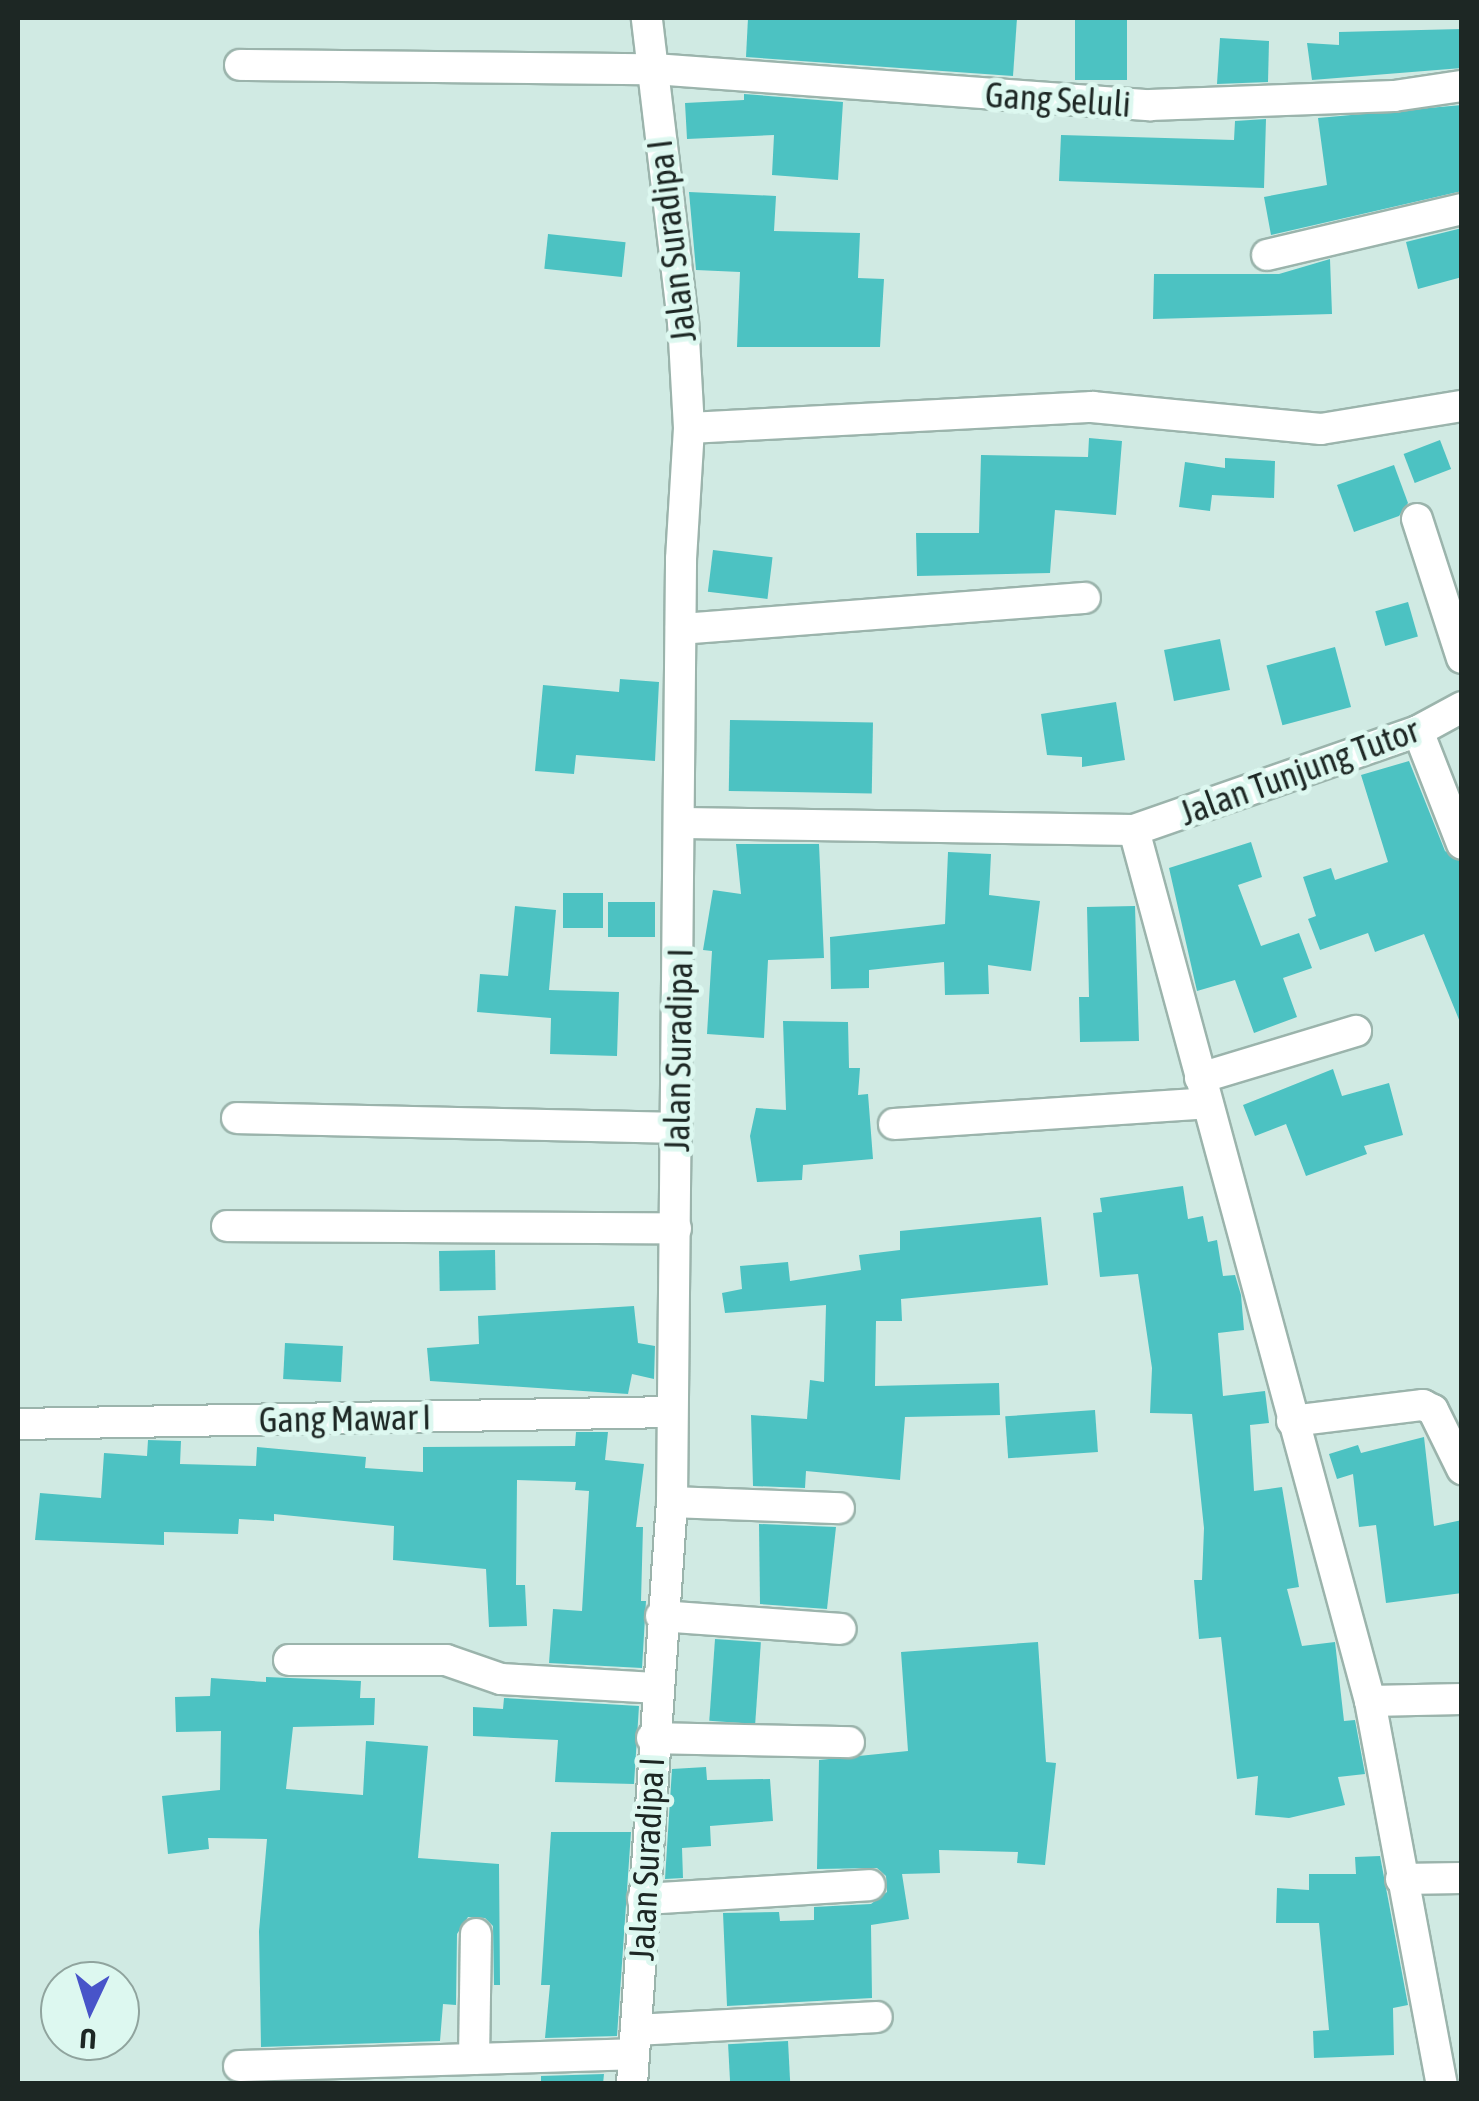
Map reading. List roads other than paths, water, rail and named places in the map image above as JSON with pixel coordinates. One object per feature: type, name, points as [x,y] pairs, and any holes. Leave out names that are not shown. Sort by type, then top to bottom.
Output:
[{"type":"street","name":"Jalan Suradipa I","points":[[634,2056],[655,1688],[672,1502],[683,823],[681,629],[689,428],[646,18]]},
{"type":"street","name":"Gang Seluli","points":[[240,65],[654,69],[1150,105],[1394,96],[1462,86]]},
{"type":"street","points":[[1266,255],[1462,208]]},
{"type":"street","points":[[689,428],[1092,406],[1321,429],[1462,406]]},
{"type":"street","points":[[1417,520],[1462,658]]},
{"type":"street","points":[[681,629],[1085,598]]},
{"type":"street","name":"Jalan Tunjung Tutor","points":[[1134,830],[1418,730],[1462,707]]},
{"type":"street","points":[[1418,730],[1462,844]]},
{"type":"street","points":[[683,823],[1134,830],[1370,1701],[1442,2084]]},
{"type":"street","points":[[894,1124],[1204,1091],[1356,1031]]},
{"type":"street","points":[[237,1118],[677,1128]]},
{"type":"street","points":[[228,1226],[676,1228]]},
{"type":"street","points":[[1292,1421],[1423,1405],[1433,1410],[1462,1468]]},
{"type":"street","name":"Gang Mawar I","points":[[18,1424],[672,1412]]},
{"type":"street","points":[[672,1502],[839,1508]]},
{"type":"street","points":[[662,1616],[841,1629]]},
{"type":"street","points":[[289,1660],[446,1660],[501,1680],[655,1688]]},
{"type":"street","points":[[1370,1701],[1462,1699]]},
{"type":"street","points":[[652,1738],[849,1742]]},
{"type":"street","points":[[1401,1879],[1462,1878]]},
{"type":"street","points":[[644,1899],[870,1885]]},
{"type":"street","points":[[474,2059],[476,1934]]},
{"type":"street","points":[[239,2066],[634,2056],[876,2017]]}]
